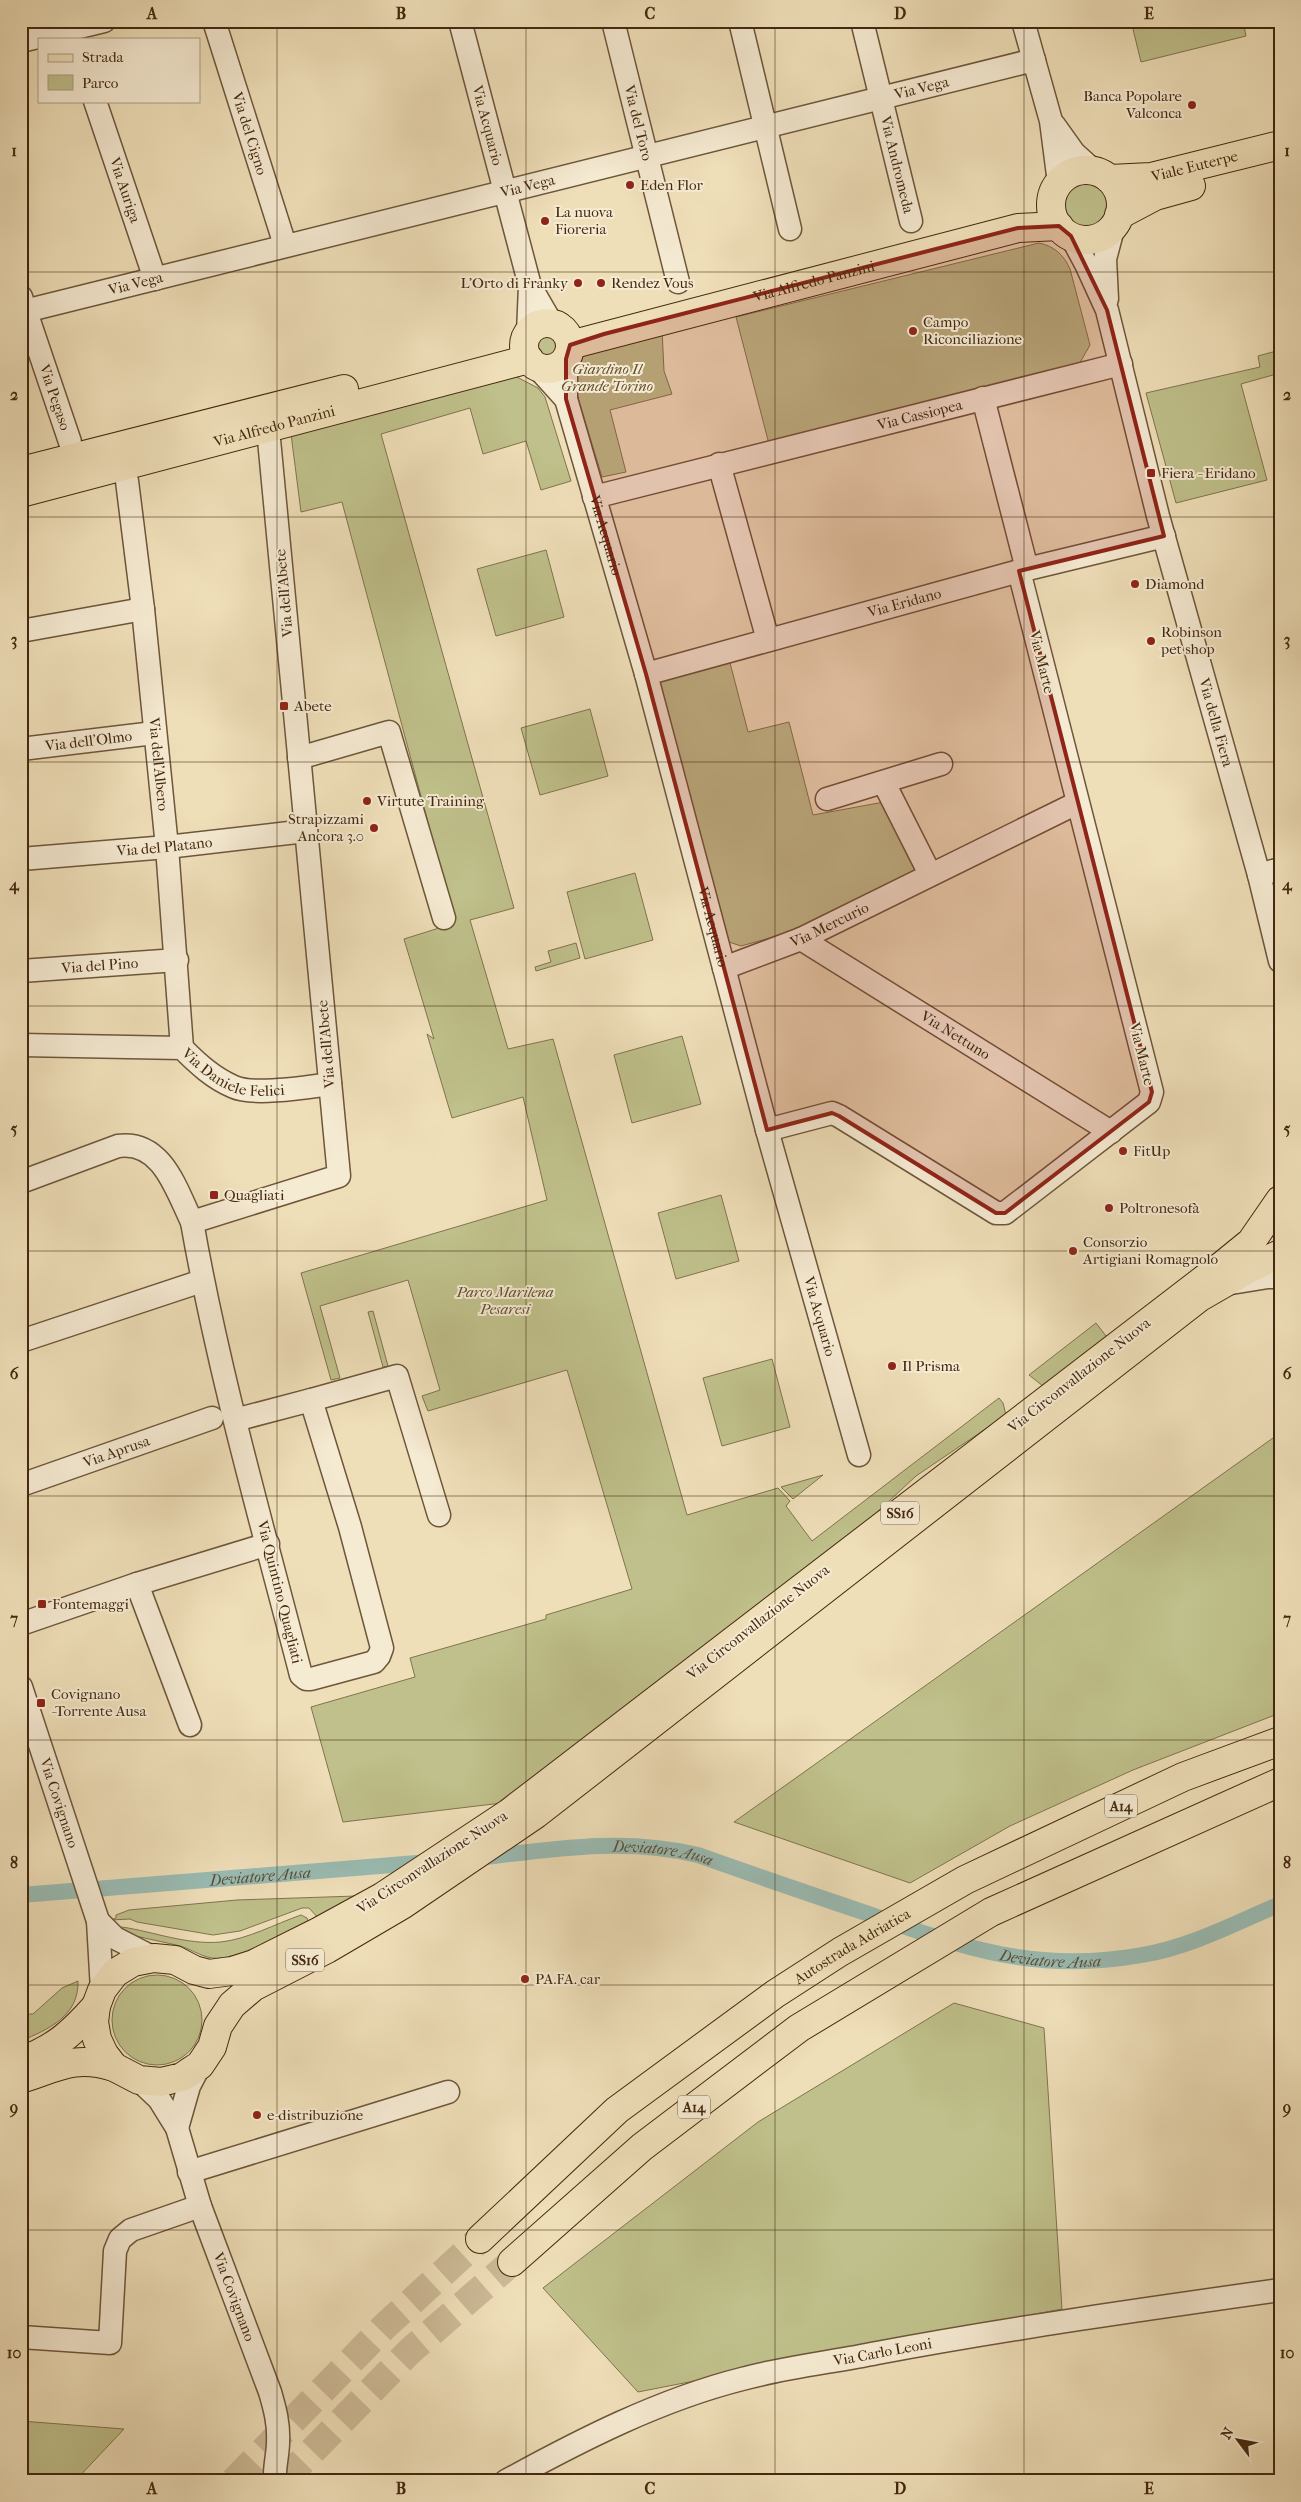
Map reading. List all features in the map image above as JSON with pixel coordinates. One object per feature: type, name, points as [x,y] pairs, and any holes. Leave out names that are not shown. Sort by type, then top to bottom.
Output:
[{"type":"main road","name":"Viale Euterpe","points":[[1102,175],[1151,177],[1280,145]]},
{"type":"main road","name":"Viale Euterpe","points":[[1117,220],[1155,196],[1280,164]]},
{"type":"main road","points":[[1085,170],[1102,175],[1119,193],[1117,220],[1108,232],[1095,239],[1079,239],[1060,213],[1072,173],[1085,170]]},
{"type":"main road","name":"Via Alfredo Panzini","points":[[21,493],[268,429],[546,345],[954,230],[1060,213]]},
{"type":"main road","name":"Via Alfredo Panzini","points":[[21,471],[546,345]]},
{"type":"main road","name":"Via Circonvallazione Nuova","points":[[21,2079],[76,2061],[93,2060],[114,2067],[139,2080],[161,2082],[182,2077],[200,2065],[212,2047],[218,2026],[232,2005],[252,1988],[327,1949],[508,1813],[1224,1264],[1251,1242],[1280,1200]]},
{"type":"main road","name":"Via Circonvallazione Nuova","points":[[21,2061],[54,2047],[75,2030],[115,1973],[133,1962],[154,1958],[175,1960],[194,1970],[209,1974],[232,1971],[254,1964],[318,1932],[392,1901],[536,1814],[1193,1303],[1220,1284],[1280,1254]]},
{"type":"main road","name":"Autostrada Adriatica","points":[[480,2239],[617,2110],[775,1994],[840,1952],[965,1880],[1183,1777],[1280,1741]]},
{"type":"main road","name":"A14","points":[[512,2262],[642,2146],[799,2028],[991,1912],[1280,1782]]},
{"type":"main road","name":"Via Circonvallazione Nuova","points":[[194,1970],[208,1986],[217,2005],[218,2026]]},
{"type":"main road","name":"Via Circonvallazione Nuova","points":[[99,1998],[94,2022],[97,2039],[104,2054],[114,2067]]},
{"type":"street","points":[[21,41],[104,21]]},
{"type":"street","name":"Via del Cigno","points":[[214,21],[285,245]]},
{"type":"street","name":"Via Acquario","points":[[460,21],[546,345],[566,399],[646,674],[767,1130],[859,1455]]},
{"type":"street","name":"Via del Toro","points":[[613,21],[678,282]]},
{"type":"street","points":[[740,21],[767,126],[790,229]]},
{"type":"street","name":"Via Andromeda","points":[[862,21],[911,221]]},
{"type":"street","name":"Via della Fiera","points":[[1023,21],[1051,121],[1060,213],[1107,310],[1164,536],[1269,872],[1280,961]]},
{"type":"street","name":"Via Vega","points":[[23,307],[155,279],[285,245],[1034,60]]},
{"type":"street","name":"Via Auriga","points":[[96,102],[155,279]]},
{"type":"street","name":"Via della Fiera","points":[[1051,121],[1074,153],[1102,175]]},
{"type":"street","name":"Via della Fiera","points":[[1107,310],[1105,259],[1117,220]]},
{"type":"street","name":"Via Pegaso","points":[[23,307],[70,442]]},
{"type":"street","name":"Via Cassiopea","points":[[594,497],[1121,364]]},
{"type":"street","name":"Via Marte","points":[[767,1130],[832,1113],[996,1213],[1005,1213],[1149,1102],[1152,1092],[1077,803],[983,398]]},
{"type":"street","name":"Via dell'Abete","points":[[192,1222],[339,1176],[268,429]]},
{"type":"street","points":[[719,464],[768,640]]},
{"type":"street","name":"Via dell'Albero","points":[[127,481],[144,609],[154,733],[177,960],[182,1048]]},
{"type":"street","name":"Via Eridano","points":[[646,674],[1023,570],[1164,536]]},
{"type":"street","points":[[21,631],[144,609]]},
{"type":"street","points":[[299,758],[389,732],[444,918]]},
{"type":"street","name":"Via dell'Olmo","points":[[21,749],[154,733]]},
{"type":"street","points":[[827,800],[942,764]]},
{"type":"street","points":[[884,783],[930,874]]},
{"type":"street","name":"Via Mercurio","points":[[724,968],[801,939],[1077,803]]},
{"type":"street","name":"Via del Platano","points":[[21,859],[167,847],[306,831]]},
{"type":"street","name":"Via Nettuno","points":[[801,939],[1111,1132]]},
{"type":"street","name":"Via del Pino","points":[[21,971],[177,960]]},
{"type":"street","name":"Via Daniele Felici","points":[[21,1045],[182,1048],[205,1072],[236,1088],[279,1090],[330,1084]]},
{"type":"street","points":[[21,1182],[118,1146],[132,1144],[145,1149],[157,1158],[192,1222],[202,1281],[235,1420],[397,1376],[439,1515]]},
{"type":"street","points":[[1220,1284],[1268,1277],[1280,1278]]},
{"type":"street","points":[[21,1341],[202,1281]]},
{"type":"street","name":"Via Quintino Quagliati","points":[[235,1420],[301,1674],[306,1679],[311,1679],[374,1662],[382,1648],[350,1527],[311,1400]]},
{"type":"street","name":"Via Aprusa","points":[[21,1485],[212,1418]]},
{"type":"street","points":[[21,1624],[137,1584],[268,1544]]},
{"type":"street","points":[[137,1584],[190,1725]]},
{"type":"street","name":"Via Covignano","points":[[21,1687],[98,1921],[99,1998]]},
{"type":"street","name":"Via Covignano","points":[[98,1921],[115,1938],[154,1958]]},
{"type":"street","name":"Via Covignano","points":[[177,2128],[189,2086],[200,2065]]},
{"type":"street","name":"Via Covignano","points":[[139,2080],[159,2099],[177,2128],[188,2172],[270,2392],[278,2420],[278,2444],[272,2476]]},
{"type":"street","points":[[188,2172],[448,2092]]},
{"type":"street","points":[[21,2337],[110,2343],[115,2251],[120,2239],[131,2230],[200,2206]]},
{"type":"street","name":"Via Carlo Leoni","points":[[506,2481],[554,2455],[658,2406],[742,2379],[926,2344],[1101,2315],[1280,2290]]},
{"type":"highlighted area","points":[[1059,226],[1071,236],[1107,310],[1164,536],[1019,571],[1152,1092],[1149,1102],[1005,1213],[996,1213],[832,1113],[767,1130],[646,674],[566,399],[566,359],[570,345],[604,334],[1018,228]]},
{"type":"green space","points":[[1131,21],[1243,21],[1246,36],[1141,62]]},
{"type":"green space","points":[[1081,182],[1091,182],[1105,192],[1109,205],[1105,218],[1099,224],[1091,228],[1081,228],[1067,218],[1063,210],[1063,200],[1073,186]]},
{"type":"green space","name":"Campo Riconciliazione","points":[[1039,243],[1049,246],[1058,252],[1065,259],[1070,269],[1090,345],[1078,366],[769,444],[736,317]]},
{"type":"green space","name":"Giardino Il Grande Torino","points":[[662,329],[664,371],[672,394],[610,410],[626,472],[602,477],[573,381],[575,364],[580,355]]},
{"type":"green space","points":[[548,333],[557,337],[561,346],[557,355],[548,359],[539,355],[535,346],[539,337]]},
{"type":"green space","points":[[1280,350],[1280,373],[1241,384],[1267,480],[1176,503],[1146,393],[1260,367],[1258,356]]},
{"type":"green space","name":"Parco Marilena Pesaresi","points":[[515,376],[538,388],[545,397],[571,481],[541,490],[526,441],[483,454],[470,408],[381,434],[514,908],[470,920],[508,1049],[553,1039],[687,1515],[778,1488],[790,1501],[786,1506],[812,1541],[999,1398],[1003,1403],[1006,1415],[916,1476],[873,1516],[502,1803],[343,1822],[311,1707],[415,1677],[410,1658],[546,1619],[546,1615],[632,1589],[567,1370],[428,1411],[422,1396],[440,1390],[408,1280],[320,1306],[340,1378],[331,1380],[301,1273],[547,1200],[523,1097],[452,1118],[427,1034],[434,1039],[404,939],[455,923],[342,502],[301,512],[291,434]]},
{"type":"green space","points":[[546,550],[564,617],[496,636],[477,569]]},
{"type":"green space","points":[[729,659],[748,732],[789,722],[813,815],[884,802],[918,869],[799,930],[741,946],[729,942],[724,931],[655,679]]},
{"type":"green space","points":[[590,709],[608,776],[540,795],[521,728]]},
{"type":"green space","points":[[635,873],[653,940],[585,959],[567,892]]},
{"type":"green space","points":[[576,943],[580,958],[536,971],[535,967],[551,962],[548,951]]},
{"type":"green space","points":[[682,1036],[701,1104],[632,1123],[614,1055]]},
{"type":"green space","points":[[721,1195],[739,1261],[676,1279],[658,1213]]},
{"type":"green space","points":[[373,1311],[388,1366],[383,1367],[368,1312]]},
{"type":"green space","points":[[1096,1323],[1106,1336],[1100,1343],[1043,1386],[1029,1375]]},
{"type":"green space","points":[[772,1359],[790,1427],[722,1446],[703,1378]]},
{"type":"green space","points":[[1280,1433],[1280,1713],[1133,1770],[1010,1826],[910,1883],[734,1822]]},
{"type":"green space","points":[[823,1475],[793,1499],[781,1487]]},
{"type":"green space","points":[[356,1896],[319,1919],[309,1908],[302,1908],[240,1931],[213,1935],[137,1922],[130,1919],[111,1920],[116,1918],[116,1915],[129,1910],[237,1900]]},
{"type":"green space","points":[[301,1915],[307,1918],[309,1923],[247,1951],[222,1958],[207,1957],[180,1946],[116,1930],[122,1927],[195,1942],[221,1942],[251,1935]]},
{"type":"green space","points":[[148,1975],[166,1975],[182,1982],[195,1995],[202,2011],[202,2029],[195,2045],[182,2058],[166,2065],[148,2065],[132,2058],[119,2045],[112,2029],[112,2011],[119,1995],[132,1982]]},
{"type":"green space","points":[[78,1981],[77,1993],[68,2012],[52,2026],[21,2041],[21,2025],[27,2014],[33,2014],[62,1988]]},
{"type":"green space","points":[[954,2003],[1044,2028],[1062,2309],[638,2392],[543,2288],[758,2122]]},
{"type":"green space","points":[[21,2421],[124,2429],[75,2481],[21,2481]]},
{"type":"waterway","name":"Deviatore Ausa","points":[[478,1858],[588,1846],[643,1847],[670,1850],[698,1855],[968,1947],[1034,1959],[1068,1961],[1104,1960],[1160,1951],[1212,1934],[1280,1904]]},
{"type":"waterway","name":"Deviatore Ausa","points":[[21,1895],[429,1862]]},
{"type":"tunnel","points":[[234,2481],[385,2326],[480,2239]]},
{"type":"tunnel","points":[[283,2481],[410,2351],[512,2262]]},
{"type":"place","name":"Banca Popolare Valconca","points":[[1192,105]]},
{"type":"place","name":"Eden Flor","points":[[630,185]]},
{"type":"place","name":"La nuova Fioreria","points":[[545,221]]},
{"type":"place","name":"L'Orto di Franky","points":[[578,283]]},
{"type":"place","name":"Rendez Vous","points":[[601,283]]},
{"type":"place","name":"Campo Riconciliazione","points":[[913,331]]},
{"type":"place","name":"Fiera - Eridano","points":[[1151,473]]},
{"type":"place","name":"Diamond","points":[[1135,584]]},
{"type":"place","name":"Robinson pet shop","points":[[1151,641]]},
{"type":"place","name":"Abete","points":[[284,706]]},
{"type":"place","name":"Virtute Training","points":[[367,801]]},
{"type":"place","name":"Strapizzami Ancora 3.0","points":[[374,828]]},
{"type":"place","name":"FitUp","points":[[1123,1151]]},
{"type":"place","name":"Quagliati","points":[[214,1195]]},
{"type":"place","name":"Poltronesofà","points":[[1109,1208]]},
{"type":"place","name":"Consorzio Artigiani Romagnolo","points":[[1073,1251]]},
{"type":"place","name":"Il Prisma","points":[[892,1366]]},
{"type":"place","name":"Fontemaggi","points":[[42,1604]]},
{"type":"place","name":"Covignano -Torrente Ausa","points":[[41,1703]]},
{"type":"place","name":"PA.FA. car","points":[[525,1979]]},
{"type":"place","name":"e-distribuzione","points":[[257,2115]]}]
